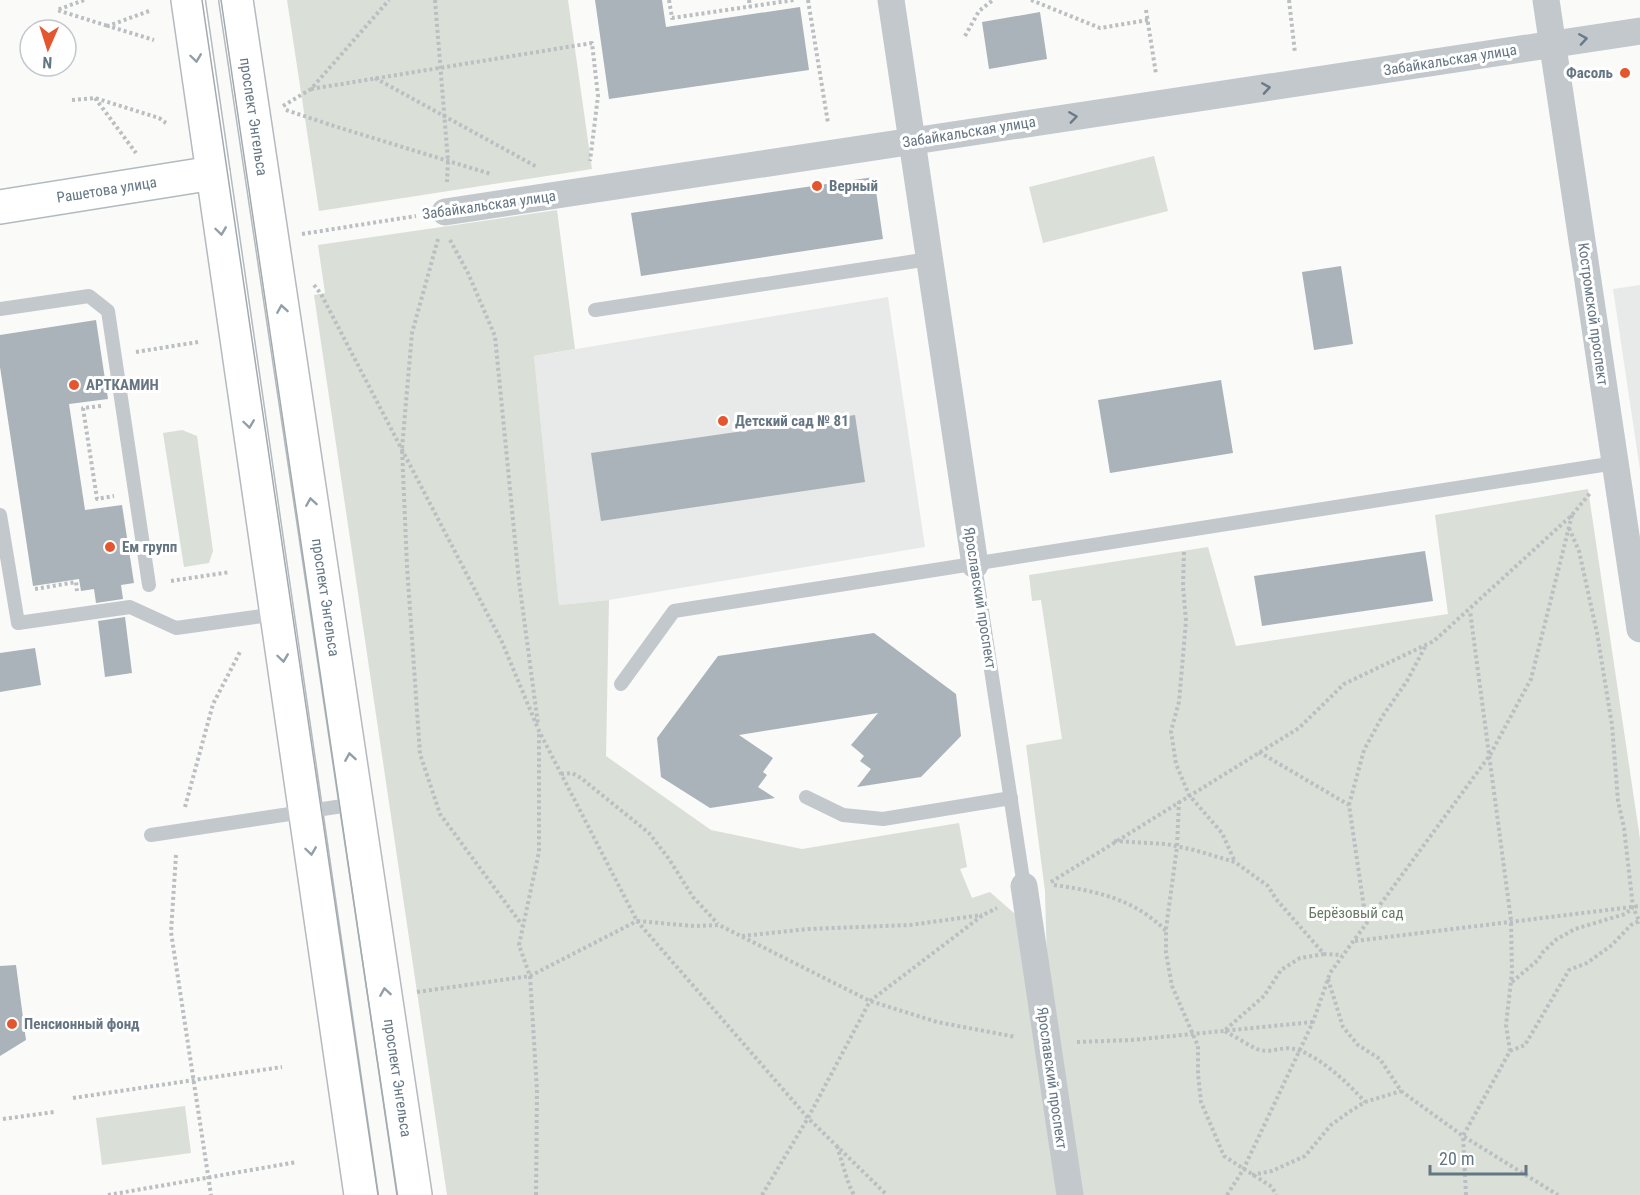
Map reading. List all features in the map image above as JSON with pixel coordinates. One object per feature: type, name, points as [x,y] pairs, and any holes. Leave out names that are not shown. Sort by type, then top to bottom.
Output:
[{"type":"main road","points":[[188,0],[361,1195]]},
{"type":"main road","name":"проспект Энгельса","points":[[236,0],[415,1195]]},
{"type":"main road","name":"Рашетова улица","points":[[0,207],[261,165]]},
{"type":"street","name":"Ярославский проспект","points":[[891,0],[975,565]]},
{"type":"street","name":"Костромской проспект","points":[[1546,0],[1640,629]]},
{"type":"street","name":"Забайкальская улица","points":[[443,219],[586,192],[1640,31]]},
{"type":"street","name":"Ярославский проспект","points":[[1024,891],[1070,1195]]},
{"type":"lane","points":[[595,310],[929,259]]},
{"type":"lane","points":[[0,309],[89,296],[108,311],[149,585]]},
{"type":"lane","points":[[621,684],[674,611],[1615,464]]},
{"type":"lane","points":[[0,515],[18,623],[130,607],[176,628],[277,614]]},
{"type":"lane","name":"Ярославский проспект","points":[[975,565],[1024,891]]},
{"type":"lane","points":[[806,797],[843,815],[883,819],[1011,798]]},
{"type":"lane","points":[[151,835],[356,804]]},
{"type":"path","points":[[84,0],[57,10],[154,40]]},
{"type":"path","points":[[389,0],[312,89],[280,108],[492,174]]},
{"type":"path","points":[[435,0],[448,161],[443,219],[412,333],[402,449],[407,566],[420,754],[440,814],[522,925]]},
{"type":"path","points":[[669,0],[672,18],[794,0]]},
{"type":"path","points":[[749,0],[750,7]]},
{"type":"path","points":[[808,0],[833,154]]},
{"type":"path","points":[[965,36],[979,11],[993,0]]},
{"type":"path","points":[[1031,0],[1100,28],[1148,20]]},
{"type":"path","points":[[1289,0],[1299,83]]},
{"type":"path","points":[[1146,10],[1160,104]]},
{"type":"path","points":[[108,26],[149,11]]},
{"type":"path","points":[[312,89],[592,44],[598,96],[586,192]]},
{"type":"path","points":[[375,78],[538,167]]},
{"type":"path","points":[[95,98],[139,156]]},
{"type":"path","points":[[72,100],[95,98],[159,118],[165,123]]},
{"type":"path","points":[[443,219],[495,336],[519,581],[539,730],[539,852],[519,945],[530,976],[537,1090],[536,1195]]},
{"type":"path","name":"Забайкальская улица","points":[[298,234],[443,219]]},
{"type":"path","points":[[308,278],[321,294],[502,642],[539,730],[637,921],[808,1118],[888,1195]]},
{"type":"path","points":[[116,355],[198,342]]},
{"type":"path","points":[[122,404],[83,408],[97,499],[136,493]]},
{"type":"path","points":[[1166,931],[1145,913],[1107,894],[1047,884],[1299,728],[1344,684],[1434,641],[1572,515],[1594,489]]},
{"type":"path","points":[[1229,1195],[1313,1022],[1330,973],[1490,755],[1531,678],[1572,515]]},
{"type":"path","points":[[1510,1051],[1525,1045],[1569,970],[1587,963],[1612,945],[1631,925],[1639,922],[1633,907],[1624,828],[1618,801],[1612,725],[1597,633],[1579,551],[1569,528]]},
{"type":"path","points":[[1184,547],[1183,586],[1186,621],[1179,702],[1171,731],[1176,765],[1189,795],[1222,833],[1235,862]]},
{"type":"path","points":[[149,585],[230,572]]},
{"type":"path","points":[[34,589],[54,585]]},
{"type":"path","points":[[1460,1195],[1466,1193],[1463,1136],[1510,1051],[1506,1025],[1511,982],[1511,920],[1470,610]]},
{"type":"path","points":[[1366,922],[1349,805],[1364,750],[1382,717],[1407,681],[1426,645]]},
{"type":"path","points":[[211,1195],[171,932],[178,831],[213,704],[241,650]]},
{"type":"path","points":[[1259,752],[1349,805]]},
{"type":"path","points":[[561,774],[572,773],[581,778],[649,833],[693,897],[718,925],[870,1001],[937,1022],[1047,1043],[1132,1040],[1313,1022]]},
{"type":"path","points":[[1179,801],[1177,847],[1166,931],[1166,953],[1172,986],[1198,1046],[1201,1102],[1224,1156],[1272,1187],[1276,1195]]},
{"type":"path","points":[[1114,841],[1166,844],[1235,862],[1268,886],[1276,899],[1324,954]]},
{"type":"path","points":[[762,1195],[808,1118],[870,1001],[983,915],[1024,891]]},
{"type":"path","points":[[1354,941],[1640,906]]},
{"type":"path","points":[[1511,982],[1538,960],[1542,952],[1557,939],[1575,929],[1625,914],[1633,907]]},
{"type":"path","points":[[742,936],[808,929],[910,925],[983,915]]},
{"type":"path","points":[[411,993],[530,976],[637,921],[694,926],[718,925]]},
{"type":"path","points":[[1224,1031],[1264,996],[1281,970],[1300,958],[1324,954],[1343,955]]},
{"type":"path","points":[[1328,979],[1343,1027],[1358,1045],[1380,1059],[1401,1091],[1463,1136],[1558,1195]]},
{"type":"path","points":[[1224,1031],[1255,1048],[1272,1051],[1292,1048],[1299,1050],[1336,1074],[1365,1102]]},
{"type":"path","points":[[73,1098],[282,1067]]},
{"type":"path","points":[[1252,1175],[1287,1166],[1305,1156],[1332,1125],[1365,1102],[1401,1091]]},
{"type":"path","points":[[3,1119],[54,1112]]},
{"type":"path","points":[[837,1145],[854,1195]]},
{"type":"path","points":[[108,1195],[297,1162]]},
{"type":"shaded area","points":[[1640,285],[1640,470],[1613,289]]},
{"type":"shaded area","name":"Детский сад № 81","points":[[888,297],[925,547],[609,600],[559,605],[534,356]]},
{"type":"green space","points":[[287,0],[568,0],[592,169],[319,211]]},
{"type":"green space","points":[[1154,156],[1168,211],[1043,243],[1029,187]]},
{"type":"green space","points":[[557,210],[575,349],[534,356],[559,605],[609,600],[606,756],[711,830],[802,849],[959,823],[967,867],[960,869],[972,898],[990,892],[1015,914],[1058,1195],[447,1195],[314,295],[325,293],[318,245]]},
{"type":"green space","points":[[182,430],[197,436],[213,551],[209,563],[184,567],[163,433]]},
{"type":"green space","name":"Берёзовый сад","points":[[1588,489],[1640,839],[1640,1195],[1083,1195],[1047,963],[1045,891],[1026,745],[1062,739],[1041,600],[1032,601],[1029,575],[1208,547],[1236,646],[1448,614],[1435,515]]},
{"type":"green space","points":[[185,1106],[191,1153],[102,1165],[96,1118]]},
{"type":"building","points":[[595,0],[662,0],[666,27],[800,7],[809,70],[609,99]]},
{"type":"building","points":[[1040,12],[1047,59],[989,69],[982,22]]},
{"type":"building","points":[[874,177],[883,239],[641,276],[631,213]]},
{"type":"building","points":[[1341,266],[1353,344],[1314,350],[1302,272]]},
{"type":"building","points":[[96,320],[108,399],[69,404],[85,510],[122,505],[134,583],[121,585],[123,599],[96,603],[94,589],[81,591],[79,579],[33,586],[0,367],[0,335]]},
{"type":"building","points":[[1221,380],[1233,453],[1110,473],[1098,400]]},
{"type":"building","points":[[855,415],[865,482],[601,521],[591,453]]},
{"type":"building","points":[[1425,551],[1433,601],[1262,626],[1254,576]]},
{"type":"building","points":[[125,617],[132,673],[105,677],[98,621]]},
{"type":"building","points":[[874,633],[956,694],[961,736],[921,777],[857,787],[871,769],[860,761],[864,756],[851,745],[878,713],[739,735],[773,758],[763,772],[767,775],[758,787],[775,798],[710,808],[661,777],[657,738],[718,656]]},
{"type":"building","points":[[35,648],[41,685],[0,692],[0,653]]},
{"type":"building","name":"Пенсионный фонд","points":[[16,965],[26,1040],[0,1056],[0,966]]},
{"type":"tram line","points":[[202,0],[378,1195]]},
{"type":"tram line","points":[[221,0],[397,1195]]},
{"type":"place","name":"Фасоль","points":[[1625,73]]},
{"type":"place","name":"Верный","points":[[817,186]]},
{"type":"place","name":"АРТКАМИН","points":[[74,385]]},
{"type":"place","name":"Детский сад № 81","points":[[723,421]]},
{"type":"place","name":"Ем групп","points":[[110,547]]},
{"type":"place","name":"Пенсионный фонд","points":[[12,1024]]}]
